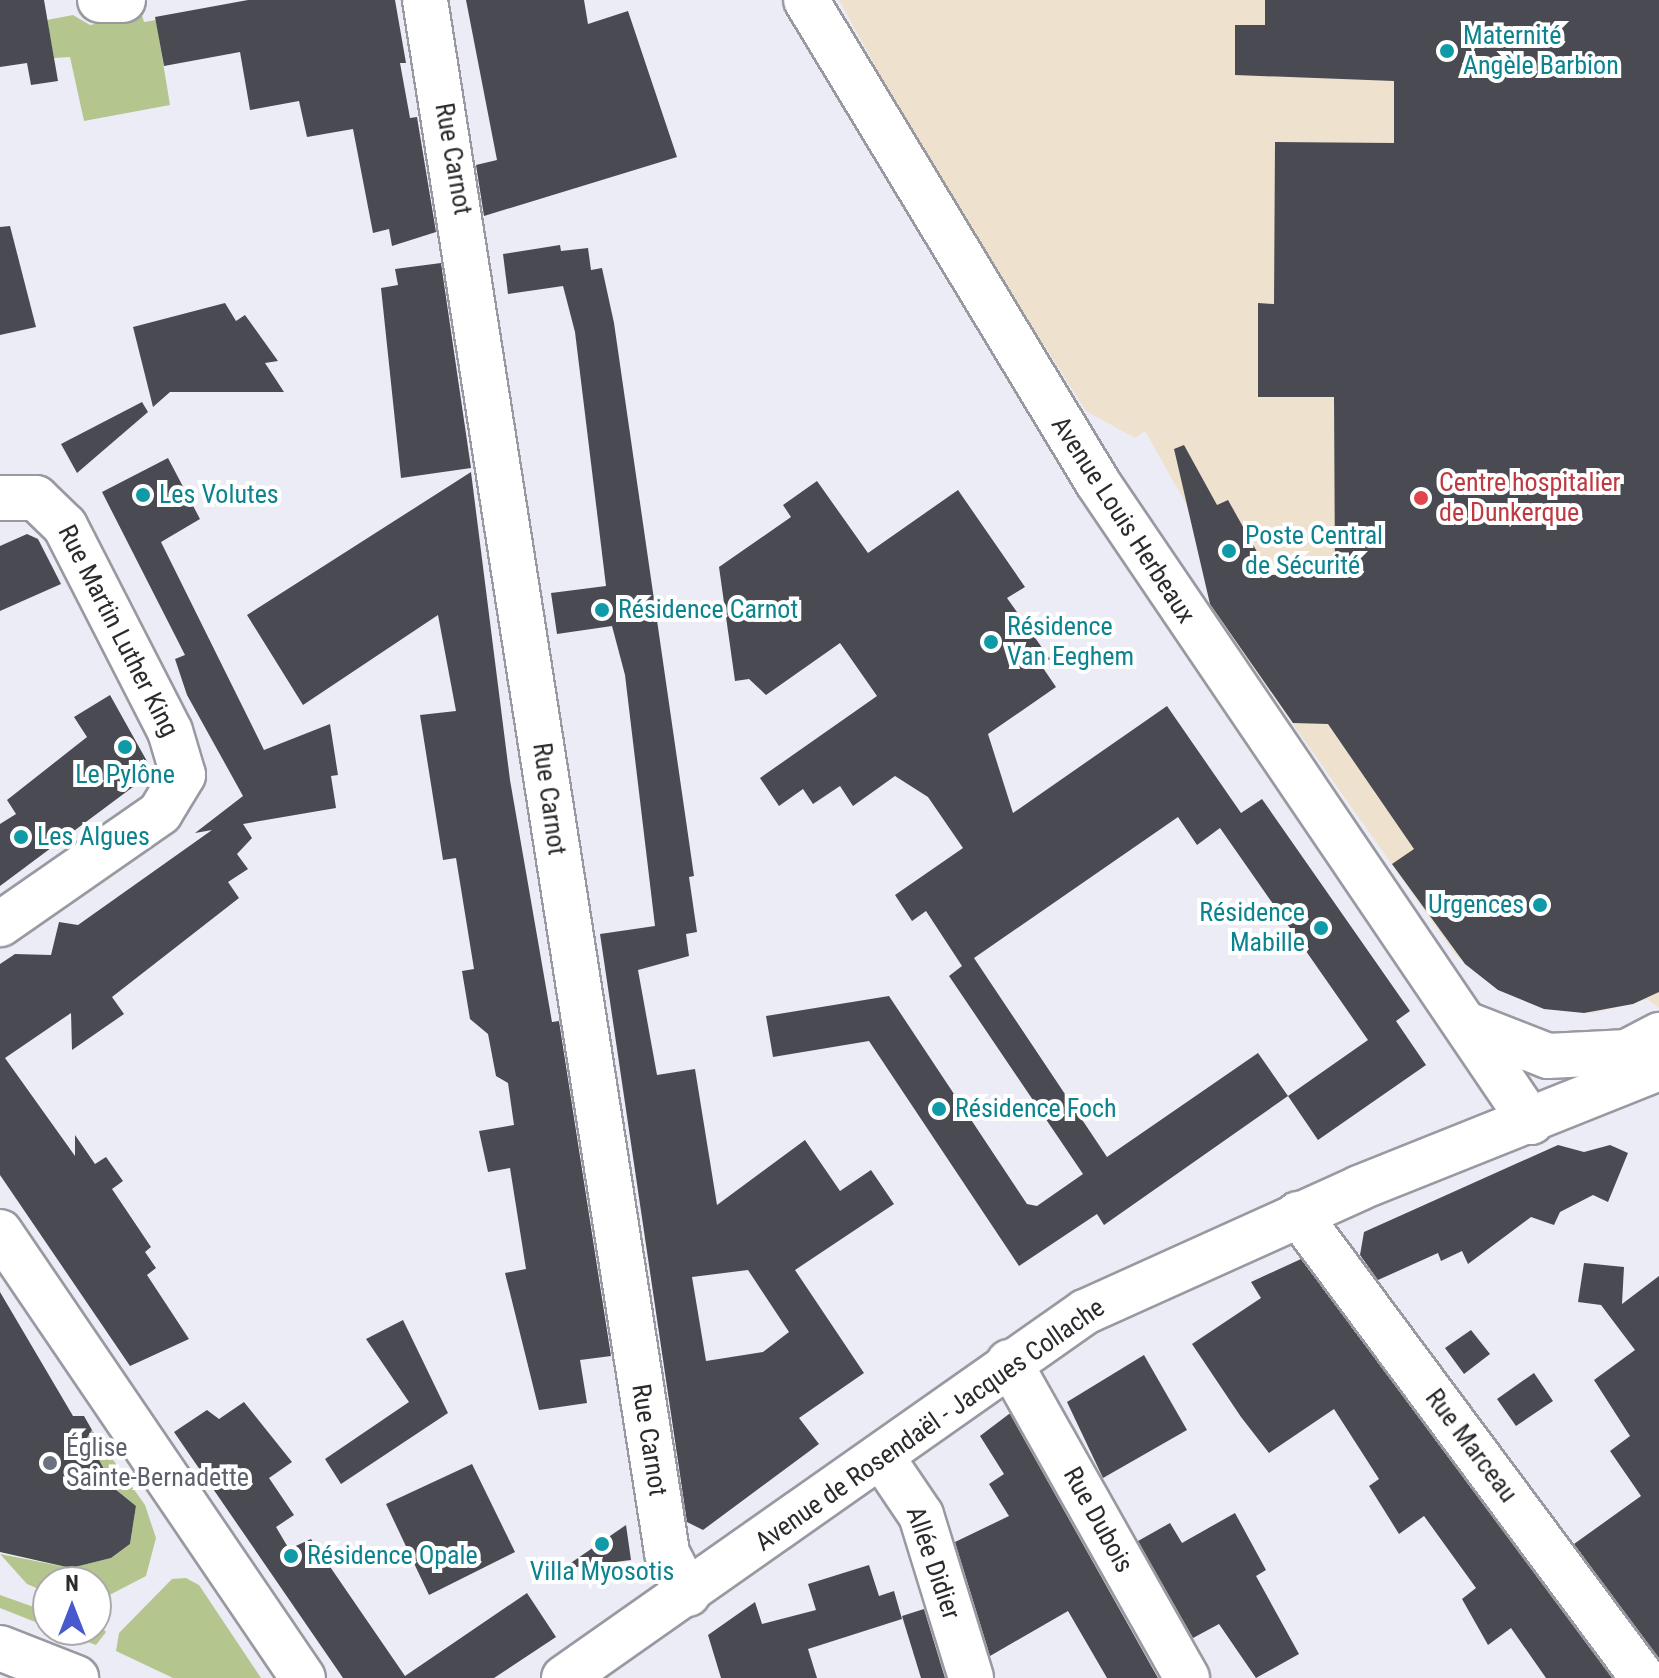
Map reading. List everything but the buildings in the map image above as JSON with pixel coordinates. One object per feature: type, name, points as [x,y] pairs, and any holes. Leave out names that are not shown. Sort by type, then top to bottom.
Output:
[{"type":"street","points":[[100,0],[123,0]]},
{"type":"street","name":"Rue Carnot","points":[[425,0],[667,1553],[688,1594]]},
{"type":"street","name":"Avenue Louis Herbeaux","points":[[806,0],[1098,483],[1526,1114]]},
{"type":"street","name":"Rue Martin Luther King","points":[[0,924],[160,813],[183,775],[170,731],[65,526],[18,498]]},
{"type":"street","points":[[1465,1024],[1548,1056],[1649,1052]]},
{"type":"street","name":"Avenue de Rosendaël - Jacques Collache","points":[[564,1678],[688,1594],[1009,1362],[1131,1287],[1526,1114],[1649,1052]]},
{"type":"street","name":"Rue Marceau","points":[[1298,1214],[1643,1678]]},
{"type":"street","points":[[0,1232],[303,1678]]},
{"type":"street","name":"Rue Dubois","points":[[1009,1362],[1187,1678]]},
{"type":"street","name":"Allée Didier","points":[[881,1456],[921,1515],[971,1678]]},
{"type":"street","points":[[0,1648],[76,1678]]},
{"type":"shaded area","name":"Centre hospitalier de Dunkerque","points":[[839,0],[1659,0],[1659,1008],[1647,999],[1594,1013],[1544,1009],[1498,989],[1455,954],[1209,605],[1213,597],[1190,511],[1145,431],[1135,438],[1086,411],[929,164]]},
{"type":"green space","points":[[73,15],[90,25],[142,15],[144,22],[156,20],[170,105],[84,121],[70,57],[54,58],[47,20]]},
{"type":"green space","points":[[92,1430],[145,1505],[156,1538],[146,1576],[112,1594],[112,1566],[79,1566],[111,1558],[130,1544],[136,1506],[115,1489],[87,1438]]},
{"type":"green space","points":[[0,1554],[61,1566],[32,1566],[32,1586]]},
{"type":"green space","points":[[186,1578],[199,1585],[261,1678],[173,1678],[116,1651],[119,1633],[172,1579]]},
{"type":"green space","points":[[0,1595],[32,1606],[32,1621],[0,1608]]},
{"type":"place","name":"Maternité Angèle Barbion","points":[[1447,51]]},
{"type":"place","name":"Les Volutes","points":[[143,495]]},
{"type":"place","name":"Centre hospitalier de Dunkerque","points":[[1421,498]]},
{"type":"place","name":"Poste Central de Sécurité","points":[[1229,551]]},
{"type":"place","name":"Résidence Carnot","points":[[602,610]]},
{"type":"place","name":"Résidence Van Eeghem","points":[[991,642]]},
{"type":"place","name":"Le Pylône","points":[[125,747]]},
{"type":"place","name":"Les Algues","points":[[21,837]]},
{"type":"place","name":"Urgences","points":[[1540,905]]},
{"type":"place","name":"Résidence Mabille","points":[[1321,928]]},
{"type":"place","name":"Résidence Foch","points":[[939,1109]]},
{"type":"place","name":"Église Sainte-Bernadette","points":[[50,1463]]},
{"type":"place","name":"Villa Myosotis","points":[[602,1544]]},
{"type":"place","name":"Résidence Opale","points":[[291,1556]]}]
